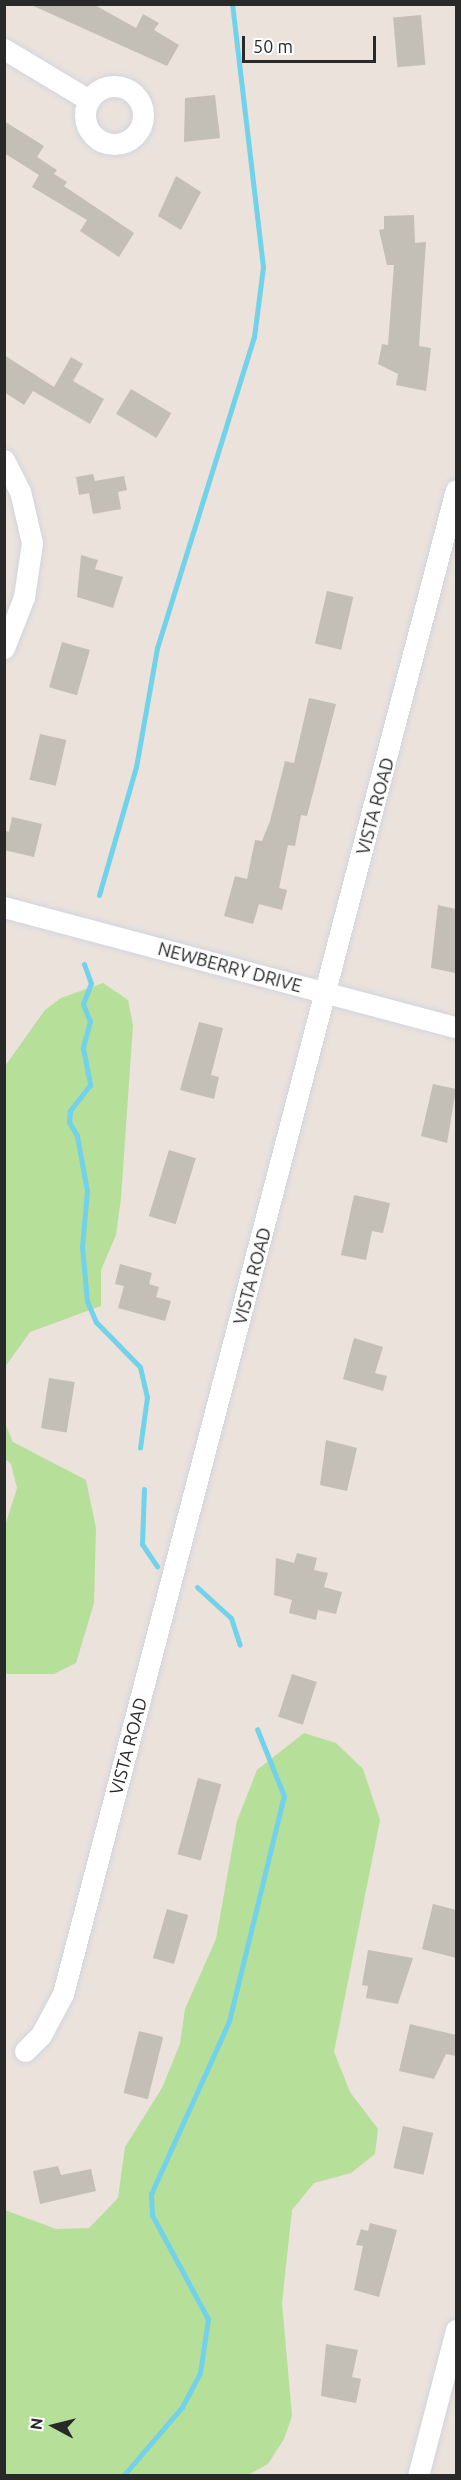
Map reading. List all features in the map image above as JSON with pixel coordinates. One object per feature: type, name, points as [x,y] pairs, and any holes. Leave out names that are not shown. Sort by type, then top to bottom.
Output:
[{"type":"street","points":[[4,49],[89,100]]},
{"type":"street","points":[[4,460],[20,491],[32,543],[24,597],[4,648]]},
{"type":"street","name":"VISTA ROAD","points":[[25,2051],[41,2036],[63,1994],[456,490]]},
{"type":"street","name":"NEWBERRY DRIVE","points":[[4,907],[456,1027]]},
{"type":"street","points":[[418,2475],[456,2330]]},
{"type":"green space","points":[[103,983],[128,1000],[133,1025],[121,1198],[116,1235],[101,1270],[101,1306],[30,1332],[5,1367],[5,1066],[45,1010],[61,998]]},
{"type":"green space","points":[[4,1421],[13,1442],[86,1480],[96,1528],[94,1603],[76,1663],[54,1674],[5,1674],[5,1526],[17,1488],[11,1464],[5,1459]]},
{"type":"green space","points":[[304,1733],[336,1743],[363,1769],[380,1820],[334,2052],[350,2092],[378,2129],[375,2154],[351,2173],[314,2183],[292,2210],[282,2303],[292,2416],[284,2439],[268,2464],[248,2475],[5,2475],[5,2210],[56,2229],[89,2228],[118,2198],[125,2147],[162,2088],[180,2044],[185,2009],[216,1939],[237,1821],[257,1770]]},
{"type":"building","points":[[29,4],[93,4],[136,28],[143,14],[159,23],[154,30],[179,45],[167,66]]},
{"type":"building","points":[[421,15],[425,65],[397,67],[393,17]]},
{"type":"building","points":[[215,95],[220,138],[184,142],[185,98]]},
{"type":"building","points":[[4,121],[44,146],[37,157],[57,170],[54,174],[67,182],[64,186],[134,233],[119,257],[80,231],[87,220],[32,187],[39,175],[4,153]]},
{"type":"building","points":[[176,176],[201,192],[181,230],[158,216]]},
{"type":"building","points":[[414,215],[415,243],[426,242],[419,346],[431,348],[426,391],[396,385],[398,374],[378,364],[382,344],[388,345],[394,265],[387,265],[379,230],[384,229],[384,216]]},
{"type":"building","points":[[4,355],[54,387],[71,357],[83,364],[73,381],[104,399],[90,424],[33,391],[24,405],[4,392]]},
{"type":"building","points":[[131,389],[171,413],[156,438],[116,414]]},
{"type":"building","points":[[93,474],[95,481],[124,476],[127,490],[118,492],[121,509],[93,514],[89,493],[79,495],[76,477]]},
{"type":"building","points":[[81,555],[98,560],[95,569],[123,577],[113,608],[77,597]]},
{"type":"building","points":[[327,591],[353,597],[341,650],[315,644]]},
{"type":"building","points":[[62,642],[90,650],[77,695],[49,687]]},
{"type":"building","points":[[309,698],[336,704],[307,816],[301,815],[295,846],[288,845],[279,888],[287,890],[282,910],[259,904],[253,924],[224,916],[235,876],[247,879],[255,840],[262,841],[270,821],[285,761],[294,763]]},
{"type":"building","points":[[40,734],[66,740],[56,786],[29,780]]},
{"type":"building","points":[[12,817],[42,824],[34,857],[4,850],[4,830],[9,832]]},
{"type":"building","points":[[438,905],[456,909],[455,973],[431,968]]},
{"type":"building","points":[[199,1022],[223,1028],[211,1075],[219,1077],[214,1099],[180,1090]]},
{"type":"building","points":[[433,1084],[456,1089],[447,1143],[421,1136]]},
{"type":"building","points":[[169,1150],[196,1158],[176,1224],[149,1216]]},
{"type":"building","points":[[354,1195],[390,1203],[383,1233],[372,1231],[366,1260],[341,1255]]},
{"type":"building","points":[[120,1264],[152,1273],[149,1284],[159,1287],[156,1297],[171,1301],[165,1321],[118,1308],[124,1286],[115,1284]]},
{"type":"building","points":[[354,1338],[383,1347],[375,1373],[387,1376],[383,1391],[343,1379]]},
{"type":"building","points":[[49,1378],[75,1382],[67,1432],[41,1428]]},
{"type":"building","points":[[326,1440],[357,1448],[347,1491],[320,1485]]},
{"type":"building","points":[[297,1553],[317,1558],[314,1570],[328,1573],[324,1587],[342,1592],[336,1614],[318,1610],[316,1620],[289,1613],[292,1600],[274,1595],[276,1558],[294,1563]]},
{"type":"building","points":[[292,1674],[317,1682],[303,1725],[278,1717]]},
{"type":"building","points":[[198,1778],[221,1784],[201,1861],[178,1854]]},
{"type":"building","points":[[433,1904],[456,1910],[456,1958],[422,1949]]},
{"type":"building","points":[[167,1909],[188,1915],[174,1964],[153,1958]]},
{"type":"building","points":[[368,1950],[413,1958],[398,2004],[366,1998],[368,1986],[362,1985]]},
{"type":"building","points":[[410,2024],[456,2035],[456,2056],[446,2054],[434,2079],[399,2071]]},
{"type":"building","points":[[139,2031],[163,2037],[148,2099],[124,2093]]},
{"type":"building","points":[[403,2126],[433,2133],[424,2175],[393,2168]]},
{"type":"building","points":[[58,2166],[61,2175],[91,2169],[96,2191],[40,2204],[33,2171]]},
{"type":"building","points":[[370,2223],[397,2230],[379,2297],[354,2290],[363,2246],[356,2245],[361,2229],[368,2231]]},
{"type":"building","points":[[326,2344],[358,2350],[352,2377],[361,2379],[356,2403],[321,2396]]},
{"type":"waterway","points":[[99,895],[136,767],[157,648],[254,337],[263,267],[232,4]]},
{"type":"waterway","points":[[84,964],[91,983],[83,1004],[90,1021],[83,1048],[90,1085],[70,1111],[69,1122],[77,1136],[87,1191],[82,1247],[87,1301],[96,1322],[140,1367],[147,1397],[140,1448]]},
{"type":"waterway","points":[[144,1489],[142,1544],[157,1566]]},
{"type":"waterway","points":[[197,1587],[231,1618],[240,1645]]},
{"type":"waterway","points":[[123,2476],[182,2407],[200,2373],[208,2319],[152,2215],[151,2194],[229,2021],[284,1796],[257,1729]]}]
